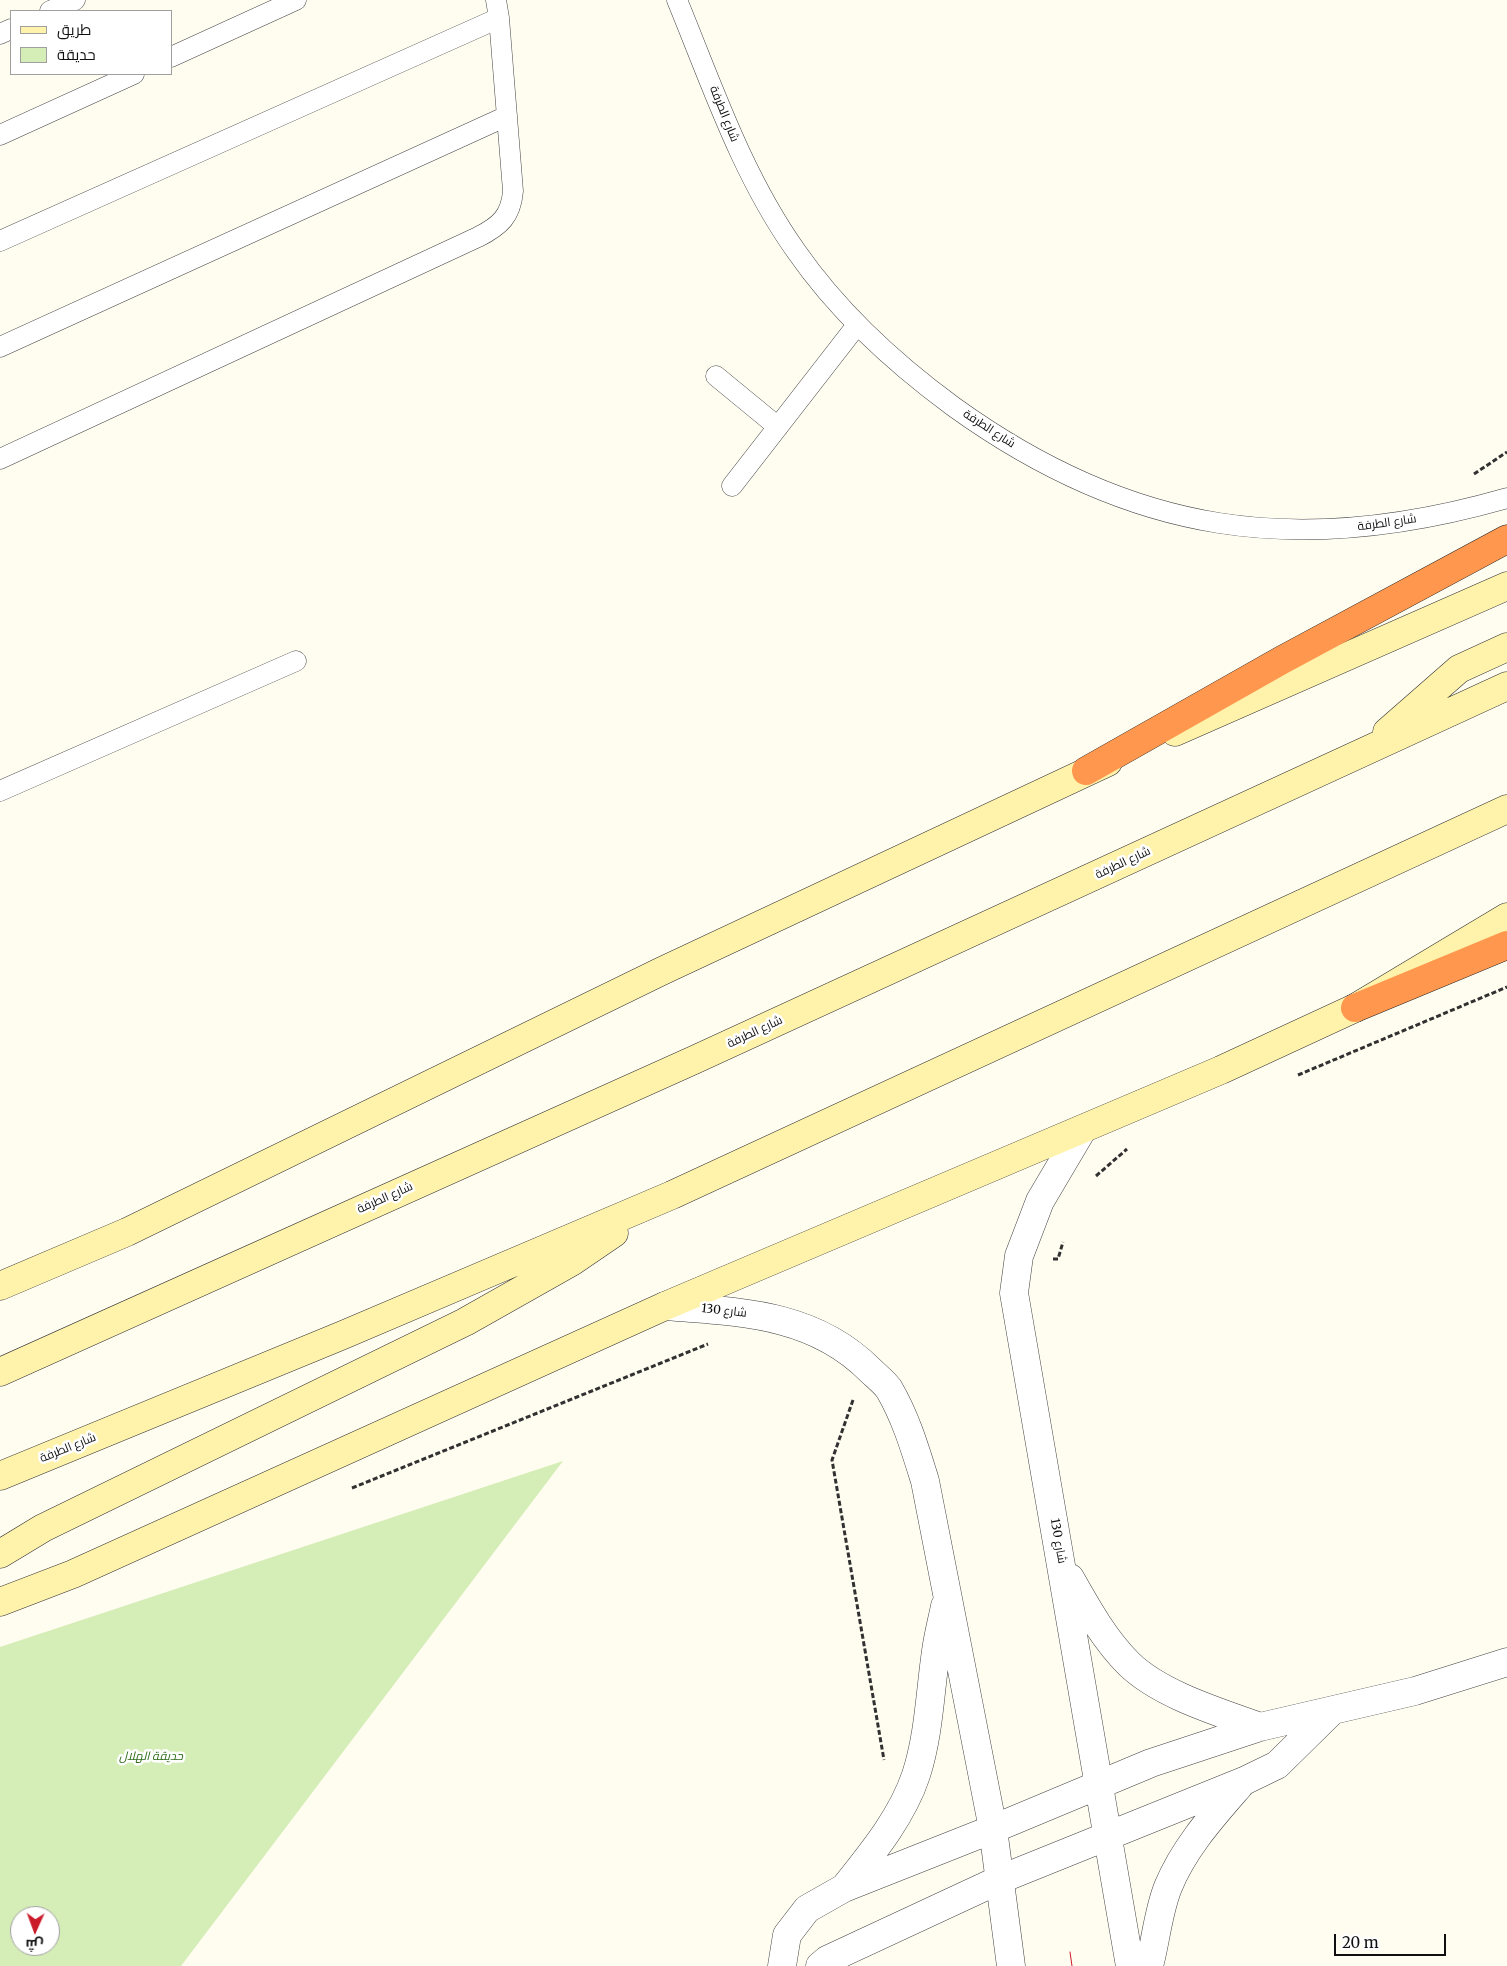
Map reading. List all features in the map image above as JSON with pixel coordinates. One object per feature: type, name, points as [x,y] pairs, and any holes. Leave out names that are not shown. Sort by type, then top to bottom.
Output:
[{"type":"highway","points":[[1086,771],[1282,660],[1507,539]]},
{"type":"highway","points":[[1355,1008],[1507,945]]},
{"type":"main road","points":[[0,1286],[136,1228],[662,971],[1086,771],[1507,586]]},
{"type":"main road","points":[[1365,752],[1459,669],[1507,647]]},
{"type":"main road","name":"شارع الطرفة","points":[[0,1372],[292,1239],[694,1060],[1507,686]]},
{"type":"main road","name":"شارع الطرفة","points":[[0,1476],[343,1335],[672,1195],[1507,810]]},
{"type":"main road","points":[[0,1602],[73,1574],[665,1306],[1221,1070],[1355,1008],[1507,917]]},
{"type":"main road","points":[[0,1554],[44,1528],[465,1322],[573,1260],[672,1195]]},
{"type":"street","name":"شارع 130","points":[[1082,1130],[1040,1200],[1019,1256],[1014,1293],[1130,1966]]},
{"type":"street","name":"شارع 130","points":[[665,1306],[744,1312],[791,1323],[828,1337],[859,1359],[888,1388],[909,1429],[925,1481],[993,1829],[1011,1966]]},
{"type":"street","points":[[1062,1566],[1100,1629],[1130,1664],[1163,1688],[1260,1727]]},
{"type":"street","points":[[844,1888],[871,1854],[895,1817],[916,1774],[925,1734],[936,1650],[948,1592]]},
{"type":"street","points":[[782,1966],[787,1935],[807,1909],[844,1888],[993,1829],[1151,1763],[1260,1727],[1415,1691],[1507,1662]]},
{"type":"street","points":[[831,1964],[1001,1879],[1244,1781],[1277,1765],[1332,1711]]},
{"type":"street","points":[[1149,1966],[1168,1888],[1180,1861],[1206,1823],[1244,1781]]},
{"type":"lane","points":[[52,10],[75,0]]},
{"type":"lane","points":[[172,57],[296,0]]},
{"type":"lane","name":"شارع الطرفة","points":[[677,0],[746,167],[795,250],[824,289],[857,325],[900,366],[991,434],[1075,479],[1120,498],[1167,513],[1216,523],[1255,528],[1334,530],[1406,522],[1459,512],[1507,498]]},
{"type":"lane","points":[[0,241],[498,9],[512,204],[507,215],[489,232],[0,459]]},
{"type":"lane","points":[[0,135],[132,75]]},
{"type":"lane","points":[[0,347],[507,116]]},
{"type":"lane","points":[[732,486],[857,325]]},
{"type":"lane","points":[[716,376],[778,427]]},
{"type":"lane","points":[[0,791],[296,661]]},
{"type":"path","points":[[1290,1078],[1507,987]]},
{"type":"path","points":[[1092,1183],[1097,1174],[1126,1149],[1134,1145]]},
{"type":"path","points":[[1058,1259],[1066,1233]]},
{"type":"path","points":[[346,1490],[716,1341]]},
{"type":"path","points":[[854,1396],[832,1460],[888,1780],[908,1792]]},
{"type":"green space","name":"حديقة الهلال","points":[[563,1461],[181,1966],[0,1966],[0,1647]]},
{"type":"tram line","points":[[1070,1952],[1072,1966]]}]
